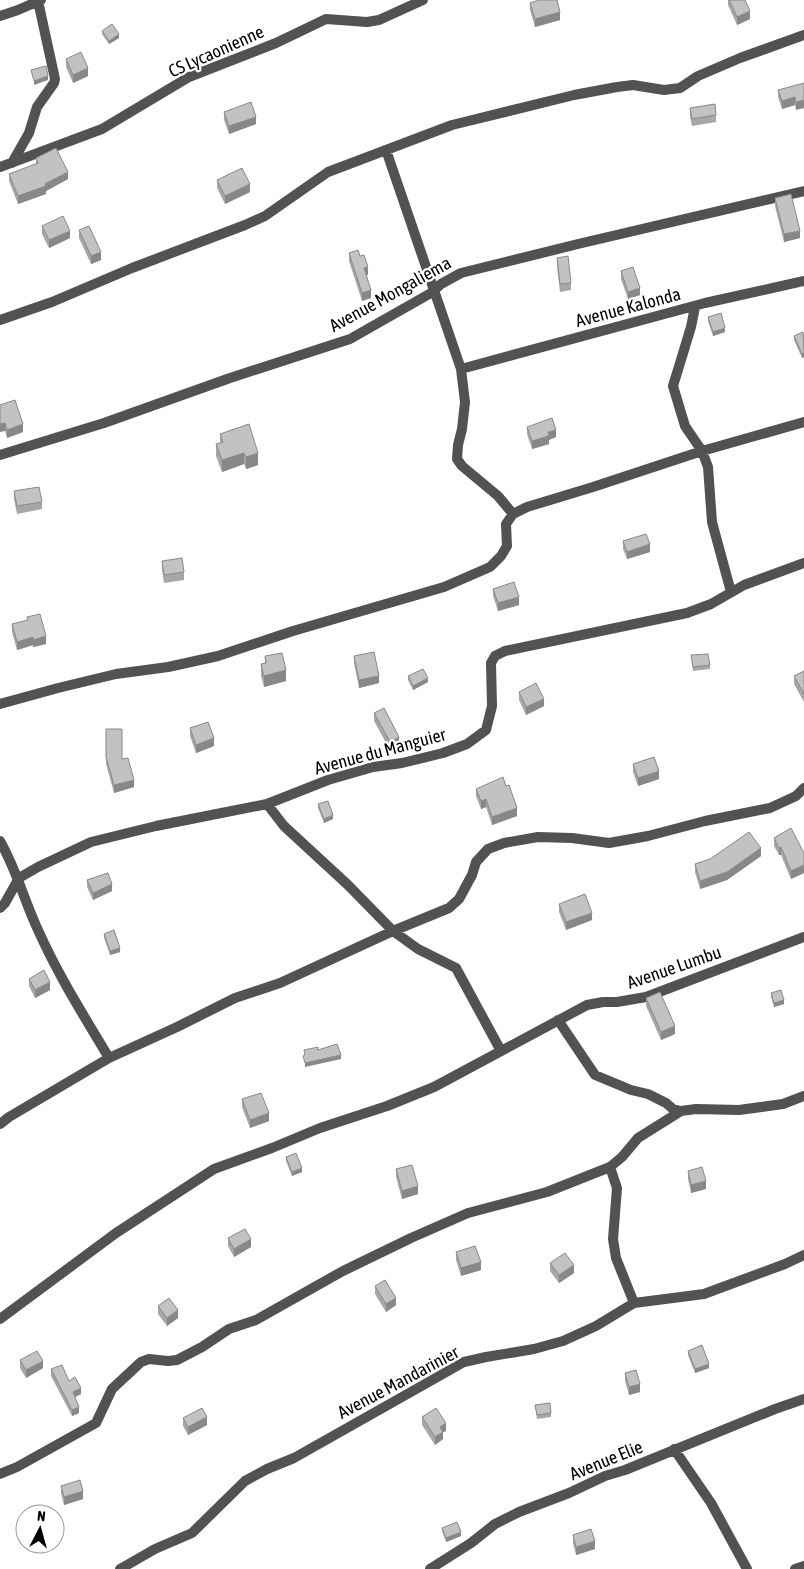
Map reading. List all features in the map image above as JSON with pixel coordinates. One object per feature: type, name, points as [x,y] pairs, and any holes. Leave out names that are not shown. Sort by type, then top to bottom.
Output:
[{"type":"street","name":"CS Lycaonienne","points":[[0,167],[102,129],[189,77],[276,43],[326,19],[367,22],[379,20],[423,0]]},
{"type":"street","points":[[0,16],[39,1],[55,79],[36,107],[29,133],[12,163]]},
{"type":"street","points":[[0,320],[52,302],[132,268],[245,225],[264,216],[328,172],[452,125],[574,95],[617,87],[633,85],[664,90],[680,88],[698,76],[723,65],[804,35]]},
{"type":"street","points":[[386,150],[461,369],[465,402],[457,459],[462,466],[498,496],[513,514]]},
{"type":"street","name":"Avenue Mongaliema","points":[[0,455],[104,423],[230,378],[350,339],[431,293],[441,284],[461,273],[804,191]]},
{"type":"street","name":"Avenue Kalonda","points":[[461,369],[694,307],[804,281]]},
{"type":"street","points":[[694,307],[691,327],[674,386],[685,426],[702,451],[708,467],[712,522],[731,592]]},
{"type":"street","points":[[0,704],[116,674],[168,667],[218,656],[293,631],[444,587],[490,567],[502,556],[507,546],[506,524],[513,514],[527,507],[702,451],[804,422]]},
{"type":"street","name":"Avenue du Manguier","points":[[19,878],[91,842],[156,826],[267,804],[328,780],[372,767],[402,763],[443,753],[467,744],[486,730],[492,706],[491,663],[495,656],[505,651],[687,613],[711,604],[744,585],[804,563]]},
{"type":"street","points":[[0,1124],[109,1058],[235,998],[280,983],[393,931],[449,908],[459,899],[472,875],[476,862],[488,849],[504,843],[538,837],[572,838],[609,843],[648,836],[705,821],[770,808],[796,796],[804,788]]},
{"type":"street","points":[[267,804],[284,826],[348,885],[393,931],[418,949],[456,968],[502,1051]]},
{"type":"street","points":[[0,841],[19,878],[38,930],[66,984],[109,1058]]},
{"type":"street","points":[[0,908],[5,903],[19,878]]},
{"type":"street","name":"Avenue Lumbu","points":[[0,1319],[116,1234],[214,1169],[434,1087],[587,1005],[646,997],[804,937]]},
{"type":"street","points":[[558,1020],[594,1075],[631,1090],[648,1094],[666,1103],[673,1109],[681,1111],[696,1109],[739,1110],[783,1104],[804,1096]]},
{"type":"street","points":[[0,1474],[17,1467],[96,1423],[112,1389],[141,1362],[150,1359],[177,1360],[202,1347],[229,1329],[256,1320],[343,1271],[468,1213],[547,1192],[610,1167],[622,1157],[638,1138],[681,1111]]},
{"type":"street","points":[[610,1167],[617,1188],[613,1239],[616,1258],[634,1303]]},
{"type":"street","name":"Avenue Mandarinier","points":[[120,1569],[155,1549],[192,1533],[245,1481],[267,1469],[294,1458],[464,1362],[534,1349],[563,1341],[596,1326],[634,1303],[704,1294],[804,1255]]},
{"type":"street","name":"Avenue Elie","points":[[430,1569],[471,1543],[495,1524],[519,1512],[605,1476],[625,1470],[804,1399]]},
{"type":"street","points":[[674,1449],[711,1503],[747,1569]]},
{"type":"street","points":[[795,1569],[804,1566]]},
{"type":"building","points":[[539,0],[557,0],[560,12],[535,19],[530,3]]},
{"type":"building","points":[[729,0],[745,0],[750,11],[737,17]]},
{"type":"building","points":[[112,24],[119,34],[109,41],[102,31]]},
{"type":"building","points":[[81,52],[88,68],[73,75],[66,59]]},
{"type":"building","points":[[46,66],[48,76],[34,81],[31,70]]},
{"type":"building","points":[[804,83],[804,100],[796,102],[795,97],[782,101],[778,90]]},
{"type":"building","points":[[251,102],[256,117],[229,126],[224,112]]},
{"type":"building","points":[[715,104],[716,115],[692,119],[690,108]]},
{"type":"building","points":[[56,148],[68,172],[45,184],[46,186],[18,196],[9,174],[38,163],[36,158]]},
{"type":"building","points":[[242,168],[250,184],[225,196],[217,180]]},
{"type":"building","points":[[791,194],[800,231],[784,234],[775,198]]},
{"type":"building","points":[[63,216],[70,231],[49,240],[42,226]]},
{"type":"building","points":[[89,226],[101,252],[91,256],[79,230]]},
{"type":"building","points":[[358,250],[360,256],[364,255],[368,267],[364,268],[371,290],[362,293],[349,253]]},
{"type":"building","points":[[568,256],[571,283],[560,284],[557,258]]},
{"type":"building","points":[[633,267],[640,288],[628,292],[621,271]]},
{"type":"building","points":[[721,313],[725,328],[713,332],[708,317]]},
{"type":"building","points":[[803,332],[804,353],[802,354],[794,336]]},
{"type":"building","points":[[15,400],[23,424],[7,430],[5,423],[0,424],[0,405]]},
{"type":"building","points":[[552,418],[556,430],[548,432],[549,436],[532,441],[527,427]]},
{"type":"building","points":[[249,424],[258,453],[246,457],[244,453],[222,460],[216,444],[223,442],[220,434]]},
{"type":"building","points":[[39,487],[42,502],[17,506],[14,491]]},
{"type":"building","points":[[646,534],[650,544],[627,552],[623,541]]},
{"type":"building","points":[[182,558],[184,572],[164,575],[162,561]]},
{"type":"building","points":[[514,582],[519,597],[498,603],[493,589]]},
{"type":"building","points":[[40,614],[46,636],[33,640],[33,637],[17,642],[12,624],[28,620],[27,617]]},
{"type":"building","points":[[374,652],[379,676],[359,680],[354,656]]},
{"type":"building","points":[[282,653],[286,670],[264,676],[261,664],[266,663],[265,656]]},
{"type":"building","points":[[708,654],[710,665],[693,667],[691,655]]},
{"type":"building","points":[[423,669],[428,678],[413,686],[408,676]]},
{"type":"building","points":[[804,671],[804,694],[794,676]]},
{"type":"building","points":[[536,683],[544,699],[526,707],[519,692]]},
{"type":"building","points":[[384,708],[399,737],[390,742],[374,713]]},
{"type":"building","points":[[208,722],[214,738],[196,745],[190,728]]},
{"type":"building","points":[[106,729],[122,729],[122,759],[128,758],[134,780],[114,785],[106,757]]},
{"type":"building","points":[[654,757],[659,771],[638,778],[633,764]]},
{"type":"building","points":[[503,777],[506,786],[509,785],[517,808],[492,817],[486,799],[481,801],[476,789]]},
{"type":"building","points":[[328,801],[333,815],[324,819],[318,804]]},
{"type":"building","points":[[791,828],[804,853],[804,865],[791,871],[781,847],[779,848],[774,838]]},
{"type":"building","points":[[749,832],[761,848],[727,872],[700,881],[695,864],[710,859]]},
{"type":"building","points":[[108,873],[112,884],[93,893],[87,880]]},
{"type":"building","points":[[585,894],[592,913],[566,922],[559,904]]},
{"type":"building","points":[[114,930],[120,948],[110,951],[104,934]]},
{"type":"building","points":[[44,970],[50,982],[35,990],[29,979]]},
{"type":"building","points":[[781,990],[784,1000],[774,1003],[771,993]]},
{"type":"building","points":[[660,992],[675,1026],[661,1032],[646,998]]},
{"type":"building","points":[[337,1044],[341,1055],[305,1063],[304,1050],[318,1047],[318,1050]]},
{"type":"building","points":[[261,1093],[269,1113],[250,1120],[242,1099]]},
{"type":"building","points":[[296,1153],[302,1168],[292,1172],[286,1157]]},
{"type":"building","points":[[412,1165],[418,1186],[402,1191],[396,1169]]},
{"type":"building","points":[[702,1167],[706,1181],[691,1185],[688,1171]]},
{"type":"building","points":[[245,1229],[251,1239],[234,1249],[228,1238]]},
{"type":"building","points":[[475,1246],[481,1262],[461,1268],[456,1252]]},
{"type":"building","points":[[565,1253],[574,1265],[559,1275],[550,1263]]},
{"type":"building","points":[[385,1280],[396,1298],[386,1304],[375,1286]]},
{"type":"building","points":[[169,1298],[178,1310],[167,1318],[158,1306]]},
{"type":"building","points":[[702,1345],[709,1364],[695,1369],[688,1351]]},
{"type":"building","points":[[37,1351],[43,1361],[26,1370],[20,1360]]},
{"type":"building","points":[[62,1365],[69,1381],[75,1377],[81,1388],[73,1392],[79,1407],[72,1410],[51,1369]]},
{"type":"building","points":[[636,1370],[640,1384],[629,1387],[625,1373]]},
{"type":"building","points":[[550,1403],[551,1413],[537,1415],[535,1405]]},
{"type":"building","points":[[202,1408],[207,1417],[188,1427],[183,1418]]},
{"type":"building","points":[[436,1408],[446,1423],[440,1427],[443,1432],[435,1437],[422,1417]]},
{"type":"building","points":[[80,1480],[83,1491],[64,1497],[61,1486]]},
{"type":"building","points":[[457,1522],[461,1532],[446,1538],[442,1528]]},
{"type":"building","points":[[591,1529],[595,1541],[576,1547],[573,1535]]}]
